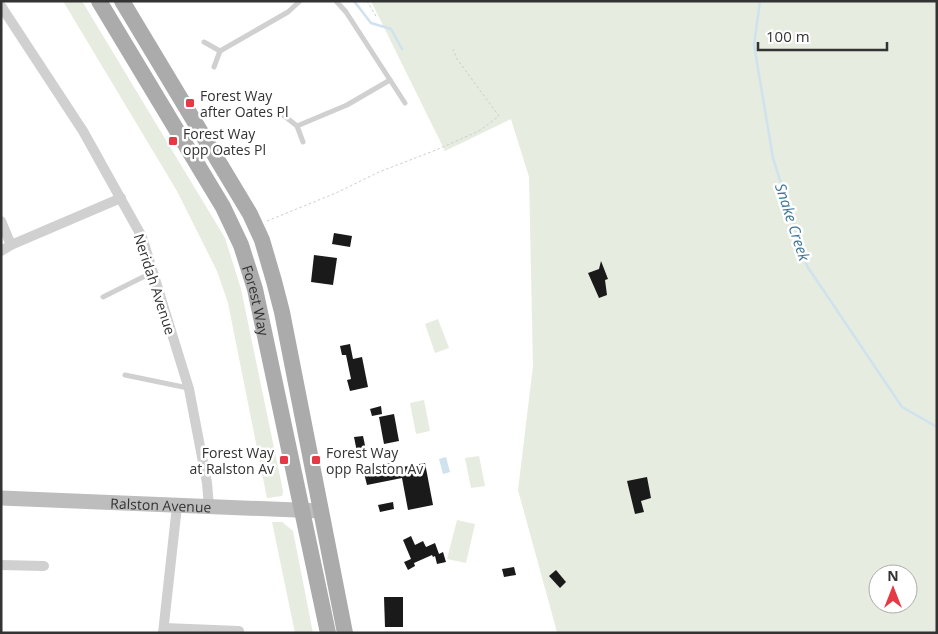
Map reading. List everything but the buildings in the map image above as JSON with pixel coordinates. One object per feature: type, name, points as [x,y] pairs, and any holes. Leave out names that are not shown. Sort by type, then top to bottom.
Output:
[{"type":"main road","name":"Forest Way","points":[[99,1],[215,194],[241,245],[255,289],[328,633]]},
{"type":"main road","name":"Forest Way","points":[[122,1],[231,180],[262,240],[276,289],[345,633]]},
{"type":"street","name":"Neridah Avenue","points":[[1,6],[83,131],[142,237],[164,313],[189,388],[207,483],[209,507]]},
{"type":"street","points":[[1,251],[121,198]]},
{"type":"street","points":[[1,221],[11,245]]},
{"type":"street","name":"Ralston Avenue","points":[[1,498],[320,511]]},
{"type":"street","points":[[177,506],[164,630],[239,631]]},
{"type":"street","points":[[1,565],[44,566]]},
{"type":"lane","points":[[214,67],[220,51],[288,12],[300,1]]},
{"type":"lane","points":[[336,1],[346,12],[405,103]]},
{"type":"lane","points":[[204,42],[220,51]]},
{"type":"lane","points":[[297,126],[346,106],[390,80]]},
{"type":"lane","points":[[282,114],[297,126],[303,142]]},
{"type":"lane","points":[[103,297],[153,272]]},
{"type":"lane","points":[[125,374],[189,388]]},
{"type":"path","points":[[367,1],[377,18]]},
{"type":"path","points":[[254,224],[276,218],[336,194],[379,172],[436,150],[479,131],[499,116],[457,59],[453,49]]},
{"type":"shaded area","points":[[63,1],[82,1],[225,238],[241,289],[283,491],[282,496],[267,498],[228,303],[217,271],[177,191]]},
{"type":"shaded area","points":[[371,1],[937,1],[937,633],[557,632],[518,490],[533,366],[529,177],[511,119],[445,151]]},
{"type":"shaded area","points":[[438,319],[449,348],[435,353],[425,324]]},
{"type":"shaded area","points":[[424,400],[430,431],[416,434],[410,403]]},
{"type":"shaded area","points":[[479,456],[485,486],[471,488],[465,458]]},
{"type":"shaded area","points":[[457,520],[475,524],[466,563],[447,559]]},
{"type":"shaded area","points":[[272,522],[282,522],[293,531],[313,633],[295,633]]},
{"type":"water","points":[[446,457],[450,472],[443,474],[439,459]]},
{"type":"waterway","points":[[354,1],[371,23],[391,29],[402,49]]},
{"type":"waterway","name":"Snake Creek","points":[[760,1],[754,45],[773,158],[807,266],[902,407],[937,427]]},
{"type":"place","name":"Forest Way after Oates Pl","points":[[190,103]]},
{"type":"place","name":"Forest Way opp Oates Pl","points":[[173,141]]},
{"type":"place","name":"Forest Way at Ralston Av","points":[[284,460]]},
{"type":"place","name":"Forest Way opp Ralston Av","points":[[316,460]]}]
